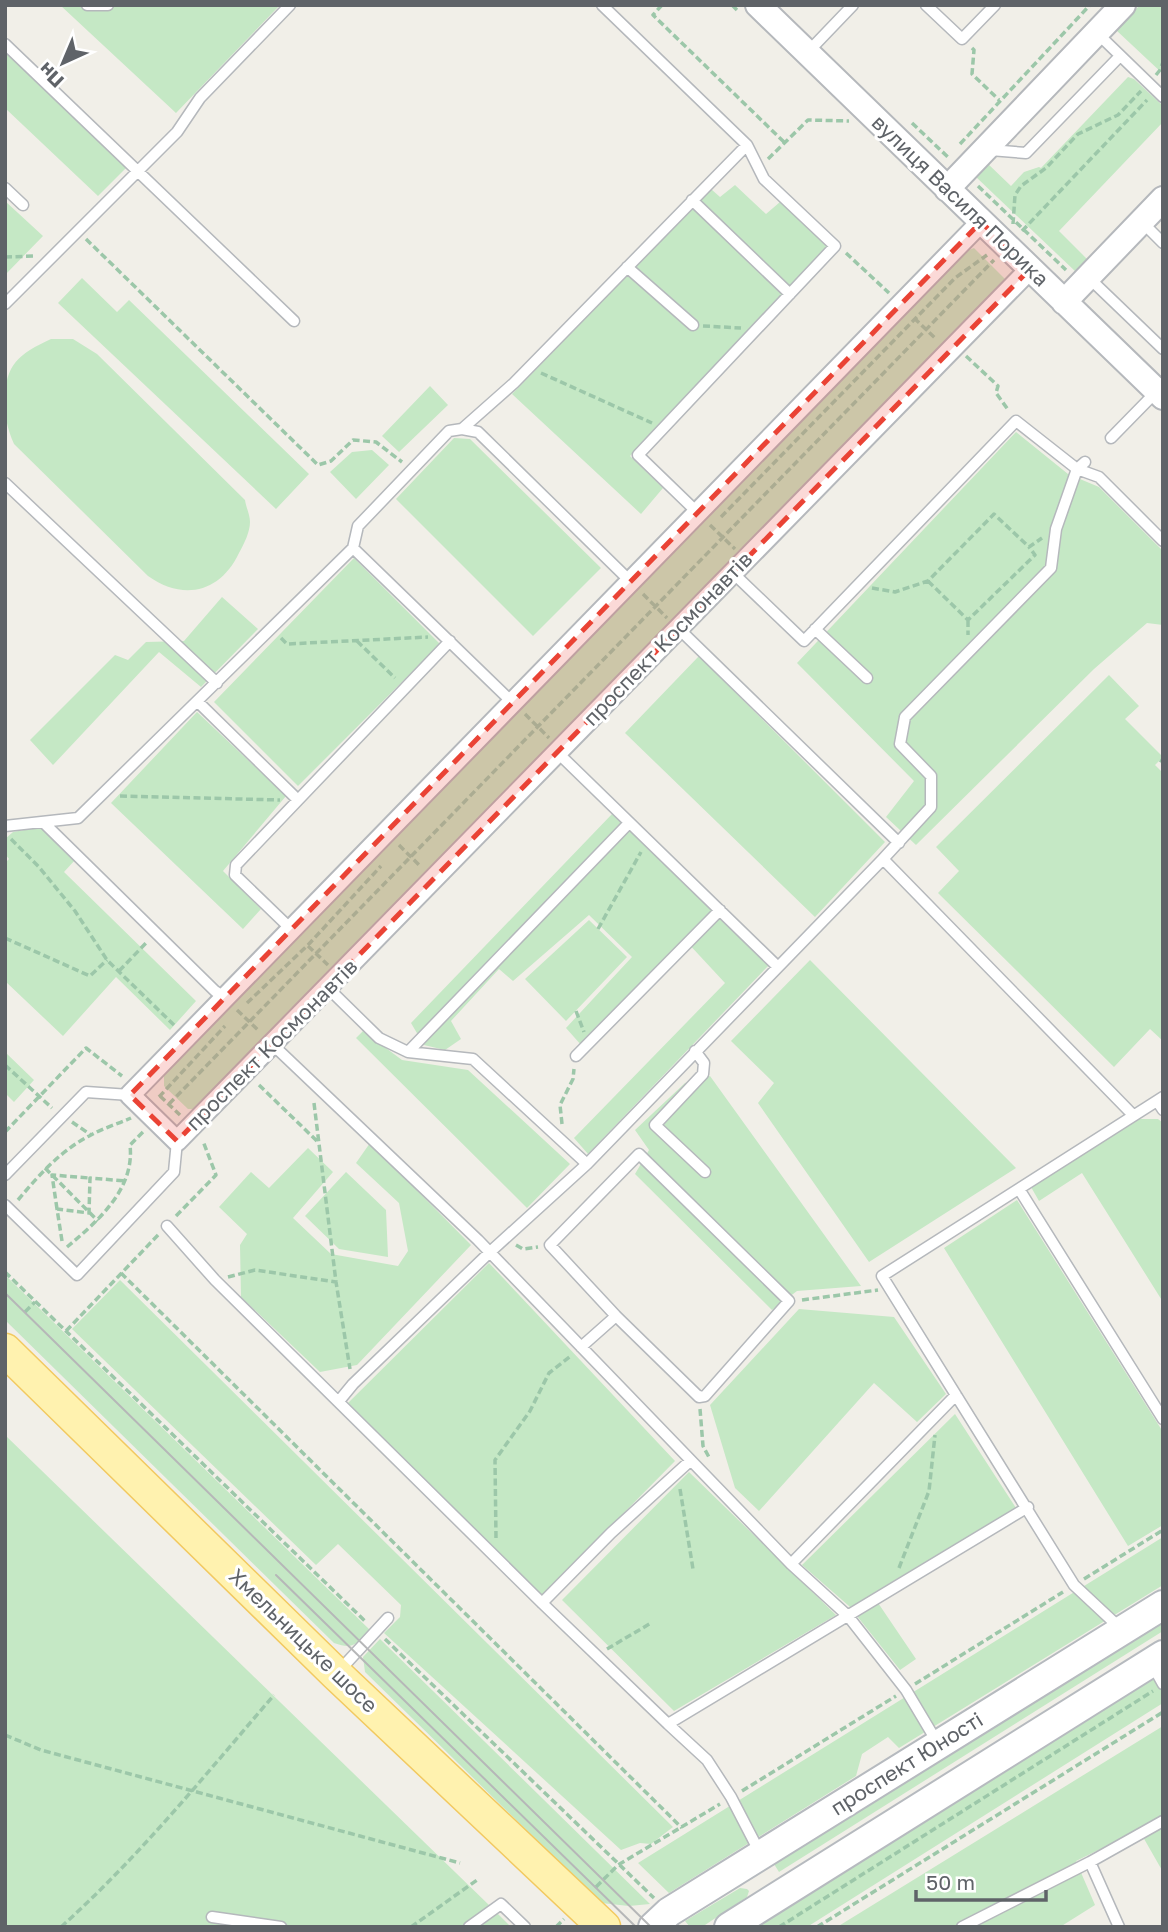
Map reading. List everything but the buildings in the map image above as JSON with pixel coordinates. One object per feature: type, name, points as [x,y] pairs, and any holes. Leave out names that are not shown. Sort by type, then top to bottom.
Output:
[{"type":"main road","name":"Хмельницьке шосе","points":[[5,1350],[336,1674],[604,1927]]},
{"type":"main road","name":"проспект Юності","points":[[654,1913],[669,1912],[1163,1605]]},
{"type":"main road","name":"проспект Юності","points":[[729,1927],[1160,1672]]},
{"type":"main road","points":[[756,1858],[775,1898]]},
{"type":"street","name":"вулиця Василя Порика","points":[[758,5],[1160,394]]},
{"type":"street","points":[[947,189],[1123,5]]},
{"type":"street","points":[[1064,302],[1163,199]]},
{"type":"street","points":[[130,1095],[981,222]]},
{"type":"street","name":"проспект Космонавтів","points":[[130,1095],[177,1141],[1030,269]]},
{"type":"lane","points":[[87,5],[108,5]]},
{"type":"lane","points":[[5,304],[138,173],[177,132],[200,98],[290,5]]},
{"type":"lane","points":[[602,5],[747,145],[764,179],[835,246],[638,455],[699,513]]},
{"type":"lane","points":[[807,53],[853,5]]},
{"type":"lane","points":[[926,5],[962,39],[995,5]]},
{"type":"lane","points":[[1096,33],[1159,94]]},
{"type":"lane","points":[[5,44],[294,321]]},
{"type":"lane","points":[[984,149],[1026,153],[1119,56]]},
{"type":"lane","points":[[462,429],[528,368],[747,145]]},
{"type":"lane","points":[[5,188],[23,205]]},
{"type":"lane","points":[[692,200],[790,294]]},
{"type":"lane","points":[[1141,221],[1163,243]]},
{"type":"lane","points":[[627,267],[693,326]]},
{"type":"lane","points":[[1088,277],[1163,349]]},
{"type":"lane","points":[[1111,438],[1160,394]]},
{"type":"lane","points":[[739,566],[804,640],[1016,421],[1099,477],[1163,541]]},
{"type":"lane","points":[[5,826],[78,818],[353,548],[358,526],[449,430],[478,432],[631,583]]},
{"type":"lane","points":[[339,1401],[353,1384],[490,1252],[587,1164],[932,807],[931,776],[900,744],[905,718],[1051,568],[1056,529],[1081,466]]},
{"type":"lane","points":[[5,483],[217,683]]},
{"type":"lane","points":[[353,548],[513,703]]},
{"type":"lane","points":[[678,628],[899,843]]},
{"type":"lane","points":[[815,629],[867,678]]},
{"type":"lane","points":[[292,930],[235,875],[236,865],[450,641]]},
{"type":"lane","points":[[198,702],[298,800]]},
{"type":"lane","points":[[559,751],[647,841],[777,966]]},
{"type":"lane","points":[[43,822],[215,991],[226,998]]},
{"type":"lane","points":[[408,1052],[629,823]]},
{"type":"lane","points":[[883,859],[1133,1115]]},
{"type":"lane","points":[[576,1056],[720,911]]},
{"type":"lane","points":[[334,982],[379,1038],[408,1052],[473,1059],[587,1164]]},
{"type":"lane","points":[[272,1044],[490,1252],[791,1564],[848,1616],[906,1690],[939,1745]]},
{"type":"lane","points":[[695,1051],[704,1063],[703,1074],[655,1125],[705,1172]]},
{"type":"lane","points":[[5,1175],[86,1092],[130,1095]]},
{"type":"lane","points":[[1123,1630],[1074,1585],[882,1276],[1133,1115],[1161,1103]]},
{"type":"lane","points":[[5,1205],[77,1275],[174,1172],[177,1141]]},
{"type":"lane","points":[[639,1154],[789,1301],[705,1396],[699,1397],[616,1316],[550,1245],[639,1154]]},
{"type":"lane","points":[[1019,1189],[1163,1419]]},
{"type":"lane","points":[[167,1226],[215,1280],[542,1604],[707,1760],[731,1797],[756,1858]]},
{"type":"lane","points":[[582,1347],[616,1316]]},
{"type":"lane","points":[[791,1564],[956,1395]]},
{"type":"lane","points":[[542,1604],[611,1533],[690,1461]]},
{"type":"lane","points":[[668,1724],[1028,1507]]},
{"type":"lane","points":[[336,1674],[388,1618]]},
{"type":"lane","points":[[962,1927],[1090,1862],[1163,1821]]},
{"type":"lane","points":[[1090,1862],[1119,1927]]},
{"type":"lane","points":[[469,1927],[501,1904],[525,1927]]},
{"type":"lane","points":[[212,1917],[281,1927]]},
{"type":"path","points":[[662,5],[653,15],[785,143]]},
{"type":"path","points":[[962,39],[974,50],[972,74],[999,100]]},
{"type":"path","points":[[169,1104],[1007,246],[1159,94]]},
{"type":"path","points":[[758,169],[808,120],[851,121]]},
{"type":"path","points":[[78,231],[318,465],[331,461],[353,440],[376,442],[412,469]]},
{"type":"path","points":[[5,257],[54,255]]},
{"type":"path","points":[[693,326],[757,328]]},
{"type":"path","points":[[965,354],[998,386],[996,393],[1016,421]]},
{"type":"path","points":[[528,368],[664,428]]},
{"type":"path","points":[[699,513],[723,537],[739,566]]},
{"type":"path","points":[[857,586],[895,592],[928,581],[994,514],[1035,555],[968,620],[928,581]]},
{"type":"path","points":[[1029,547],[1056,529]]},
{"type":"path","points":[[631,583],[678,628]]},
{"type":"path","points":[[271,629],[287,643],[436,637],[450,641]]},
{"type":"path","points":[[356,641],[405,688]]},
{"type":"path","points":[[513,703],[559,751]]},
{"type":"path","points":[[100,796],[298,800]]},
{"type":"path","points":[[386,832],[435,880]]},
{"type":"path","points":[[5,833],[39,867],[68,902],[107,960],[178,1029]]},
{"type":"path","points":[[598,929],[647,841]]},
{"type":"path","points":[[292,930],[317,954],[334,982]]},
{"type":"path","points":[[5,938],[90,976],[107,960]]},
{"type":"path","points":[[119,971],[149,941]]},
{"type":"path","points":[[226,998],[272,1044]]},
{"type":"path","points":[[576,1011],[588,1044]]},
{"type":"path","points":[[5,1132],[86,1048],[122,1076],[136,1072],[202,1136],[216,1175],[66,1331]]},
{"type":"path","points":[[564,1143],[560,1105],[573,1079],[576,1056]]},
{"type":"path","points":[[5,1065],[39,1098]]},
{"type":"path","points":[[312,1080],[336,1282],[353,1384]]},
{"type":"path","points":[[259,1085],[320,1143]]},
{"type":"path","points":[[52,1175],[63,1250],[98,1221],[127,1181],[132,1159],[130,1145],[155,1119]]},
{"type":"path","points":[[45,1168],[98,1221]]},
{"type":"path","points":[[52,1175],[127,1181]]},
{"type":"path","points":[[89,1213],[90,1178]]},
{"type":"path","points":[[57,1209],[89,1213]]},
{"type":"path","points":[[505,1238],[523,1249],[550,1245]]},
{"type":"path","points":[[215,1280],[255,1270],[336,1282]]},
{"type":"path","points":[[5,1272],[618,1865],[654,1913]]},
{"type":"path","points":[[121,1273],[682,1828]]},
{"type":"path","points":[[789,1301],[889,1287]]},
{"type":"path","points":[[25,1312],[35,1301]]},
{"type":"path","points":[[496,1558],[495,1460],[530,1411],[549,1373],[582,1347]]},
{"type":"path","points":[[699,1397],[703,1446],[715,1469]]},
{"type":"path","points":[[891,1590],[929,1491],[937,1415]]},
{"type":"path","points":[[677,1473],[693,1569]]},
{"type":"path","points":[[618,1865],[1163,1530]]},
{"type":"path","points":[[597,1655],[651,1623]]},
{"type":"path","points":[[779,1927],[1160,1672]]},
{"type":"path","points":[[61,1927],[94,1897],[274,1695]]},
{"type":"path","points":[[817,1927],[1163,1712]]},
{"type":"path","points":[[5,1735],[41,1750],[460,1863]]},
{"type":"path","points":[[411,1927],[477,1880]]},
{"type":"highlighted area","points":[[981,222],[1030,269],[177,1141],[130,1095]]},
{"type":"green space","points":[[60,5],[280,5],[176,113]]},
{"type":"green space","points":[[1140,5],[1163,5],[1163,74],[1116,30]]},
{"type":"green space","points":[[5,49],[127,167],[98,196],[5,108]]},
{"type":"green space","points":[[1128,77],[1134,79],[1163,106],[1163,122],[1059,231],[1089,261],[1076,272],[976,177],[986,162],[1011,186],[1024,172],[1041,168]]},
{"type":"green space","points":[[735,185],[766,214],[780,202],[830,247],[630,456],[663,488],[641,514],[512,394],[711,189],[720,197]]},
{"type":"green space","points":[[5,201],[43,236],[5,275]]},
{"type":"green space","points":[[974,248],[1005,279],[1003,284],[196,1109],[188,1109],[164,1086],[164,1075],[969,250]]},
{"type":"green space","points":[[82,278],[117,312],[129,300],[309,474],[276,509],[58,303]]},
{"type":"green space","points":[[51,339],[73,339],[97,354],[245,500],[249,530],[241,549],[222,577],[199,589],[187,590],[174,589],[148,576],[14,444],[5,412],[6,388],[11,369],[22,355]]},
{"type":"green space","points":[[430,386],[448,405],[399,452],[382,436]]},
{"type":"green space","points":[[1016,432],[1068,474],[1099,487],[1163,551],[1163,625],[1147,623],[1094,669],[916,845],[886,817],[914,781],[797,663]]},
{"type":"green space","points":[[454,438],[470,439],[601,568],[533,636],[396,499]]},
{"type":"green space","points":[[372,450],[389,465],[356,499],[330,472],[352,452]]},
{"type":"green space","points":[[354,558],[440,644],[298,786],[214,702]]},
{"type":"green space","points":[[222,597],[258,629],[201,687],[159,652],[53,765],[30,740],[115,655],[128,660],[146,642],[184,641]]},
{"type":"green space","points":[[699,656],[885,842],[815,917],[625,733]]},
{"type":"green space","points":[[1109,675],[1139,706],[1125,719],[1163,757],[1155,765],[1163,773],[1163,1041],[1150,1029],[1114,1067],[938,893],[959,871],[936,847]]},
{"type":"green space","points":[[197,712],[286,796],[223,871],[261,909],[243,929],[111,803]]},
{"type":"green space","points":[[613,813],[769,965],[588,1154],[574,1138],[725,983],[686,941],[582,1046],[566,1028],[632,957],[589,915],[513,981],[499,969],[451,1021],[461,1039],[445,1050],[424,1045],[411,1023]]},
{"type":"green space","points":[[41,827],[75,860],[64,872],[196,1001],[170,1030],[116,977],[63,1036],[5,981],[5,863],[9,859],[5,854],[5,839],[13,832]]},
{"type":"green space","points":[[589,920],[627,957],[566,1021],[525,979]]},
{"type":"green space","points":[[810,960],[1016,1168],[869,1262],[758,1103],[774,1083],[731,1041]]},
{"type":"green space","points":[[363,1031],[402,1060],[468,1070],[570,1164],[527,1208],[356,1038]]},
{"type":"green space","points":[[5,1052],[34,1080],[14,1102],[5,1093]]},
{"type":"green space","points":[[710,1076],[861,1286],[797,1291],[772,1310],[635,1174],[649,1150],[635,1130],[685,1083]]},
{"type":"green space","points":[[1137,1119],[1158,1119],[1163,1123],[1163,1302],[1082,1173],[1039,1201],[1031,1187]]},
{"type":"green space","points":[[370,1143],[471,1245],[357,1365],[320,1372],[241,1297],[240,1245],[247,1234],[219,1207],[251,1172],[269,1188],[308,1148],[333,1172],[293,1218],[331,1254],[398,1266],[408,1251],[399,1203],[356,1163]]},
{"type":"green space","points":[[346,1172],[386,1210],[388,1257],[339,1249],[305,1216]]},
{"type":"green space","points":[[1017,1200],[1163,1432],[1163,1525],[1128,1546],[944,1248]]},
{"type":"green space","points":[[489,1263],[675,1461],[542,1596],[348,1403]]},
{"type":"green space","points":[[5,1275],[370,1630],[350,1646],[334,1643],[5,1320]]},
{"type":"green space","points":[[120,1280],[673,1827],[651,1844],[640,1843],[621,1850],[384,1633],[400,1617],[401,1605],[338,1544],[316,1565],[72,1329]]},
{"type":"green space","points":[[799,1309],[894,1317],[946,1394],[917,1422],[874,1383],[759,1511],[735,1488],[710,1405]]},
{"type":"green space","points":[[955,1414],[1016,1508],[872,1594],[916,1659],[900,1670],[849,1606],[802,1565]]},
{"type":"green space","points":[[5,1435],[490,1906],[511,1927],[5,1927]]},
{"type":"green space","points":[[689,1472],[836,1615],[674,1711],[562,1600]]},
{"type":"green space","points":[[1163,1537],[1163,1585],[899,1748],[888,1737],[862,1754],[856,1776],[669,1893],[638,1863]]},
{"type":"green space","points":[[1163,1623],[1163,1631],[779,1872],[774,1864]]},
{"type":"green space","points":[[380,1639],[650,1904],[629,1906],[601,1903],[365,1672],[363,1657]]},
{"type":"green space","points":[[1163,1672],[1163,1703],[807,1927],[754,1927]]},
{"type":"green space","points":[[1163,1726],[1163,1872],[1139,1830],[1076,1861],[1095,1905],[1060,1927],[837,1927]]},
{"type":"green space","points":[[740,1888],[749,1891],[747,1897],[702,1927],[690,1927],[685,1921]]},
{"type":"tram line","points":[[5,1293],[651,1927]]},
{"type":"tram line","points":[[276,1575],[636,1927]]}]
